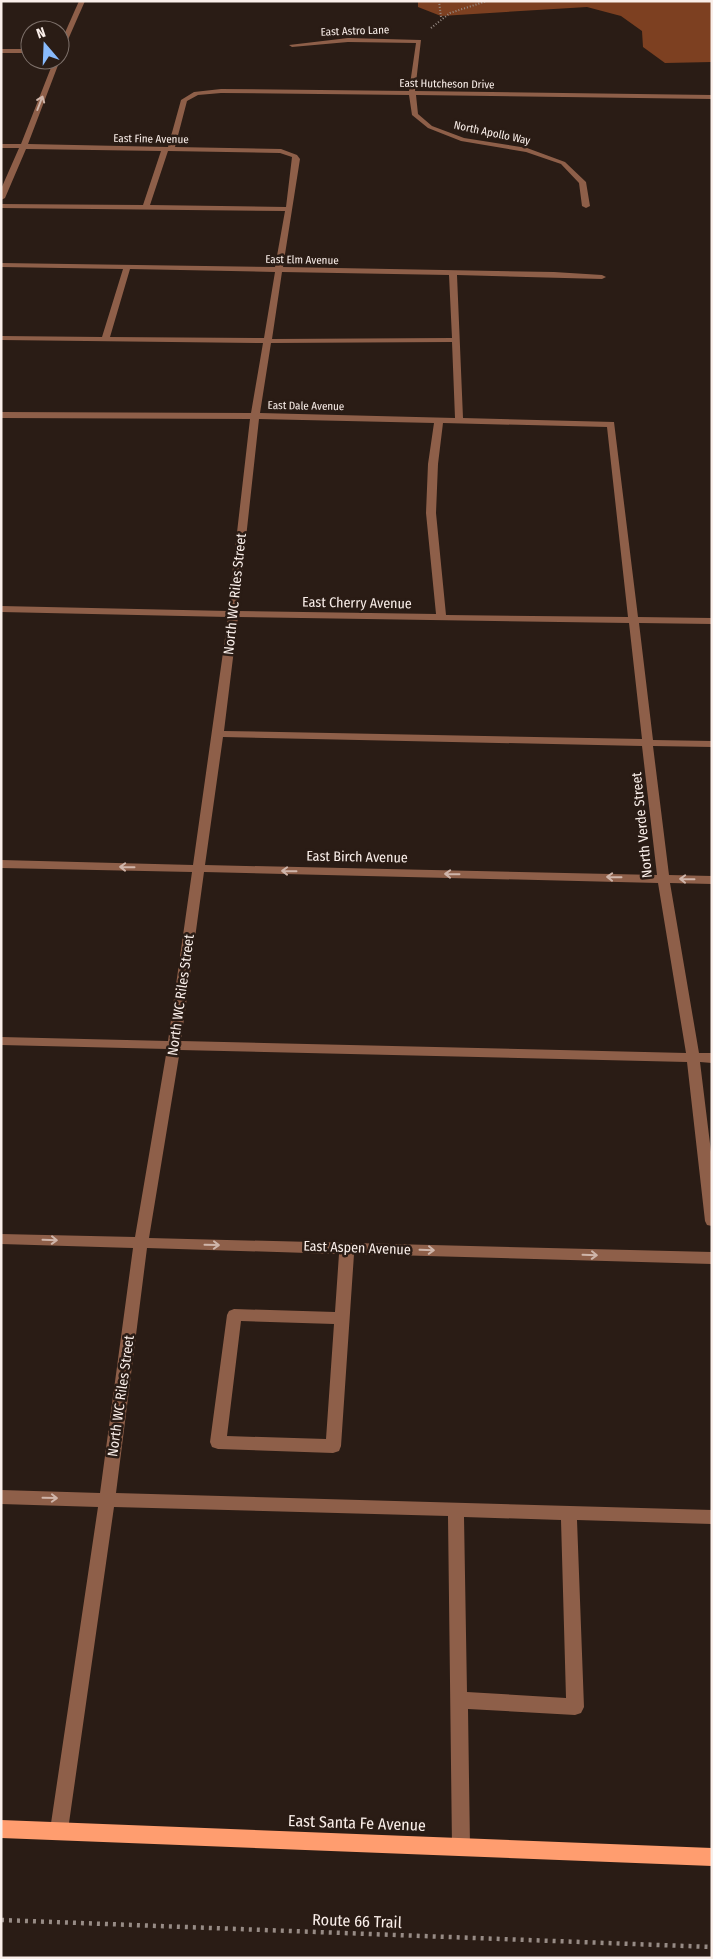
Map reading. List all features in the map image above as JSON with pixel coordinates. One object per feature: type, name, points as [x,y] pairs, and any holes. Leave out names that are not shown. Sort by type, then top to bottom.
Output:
[{"type":"main road","name":"East Santa Fe Avenue","points":[[1,1829],[712,1857]]},
{"type":"street","points":[[70,28],[82,1]]},
{"type":"street","name":"East Astro Lane","points":[[292,45],[348,40],[419,41]]},
{"type":"street","name":"North Apollo Way","points":[[419,41],[412,93],[415,115],[430,127],[464,140],[527,150],[563,163],[582,182],[586,206]]},
{"type":"street","points":[[1,51],[20,51]]},
{"type":"street","points":[[1,198],[24,146],[52,70]]},
{"type":"street","name":"East Hutcheson Drive","points":[[168,149],[184,100],[196,94],[220,91],[712,97]]},
{"type":"street","name":"East Fine Avenue","points":[[1,146],[281,151],[295,156],[296,159]]},
{"type":"street","points":[[146,208],[168,149]]},
{"type":"street","name":"North WC Riles Street","points":[[59,1830],[107,1500],[141,1243],[174,1046],[218,734],[234,614],[240,538],[255,416],[296,159]]},
{"type":"street","points":[[1,206],[289,209]]},
{"type":"street","name":"East Elm Avenue","points":[[1,265],[554,274],[602,278]]},
{"type":"street","points":[[105,339],[128,268]]},
{"type":"street","points":[[453,273],[459,420]]},
{"type":"street","points":[[1,338],[268,341],[456,340]]},
{"type":"street","name":"East Dale Avenue","points":[[1,415],[255,416],[611,424]]},
{"type":"street","points":[[439,419],[433,464],[431,513],[441,618]]},
{"type":"street","name":"North Verde Street","points":[[611,424],[635,620],[663,878],[693,1058],[712,1221]]},
{"type":"street","name":"East Cherry Avenue","points":[[1,609],[441,618],[712,621]]},
{"type":"street","points":[[218,734],[712,744]]},
{"type":"street","name":"East Birch Avenue","points":[[1,864],[712,880]]},
{"type":"street","points":[[1,1041],[712,1058]]},
{"type":"street","name":"East Aspen Avenue","points":[[1,1239],[712,1258]]},
{"type":"street","points":[[341,1318],[234,1314],[218,1442],[333,1446],[346,1248]]},
{"type":"street","points":[[1,1497],[712,1517]]},
{"type":"street","points":[[456,1509],[462,1847]]},
{"type":"street","points":[[460,1700],[575,1706],[569,1513]]},
{"type":"path","points":[[439,1],[441,17],[487,1]]},
{"type":"path","name":"Route 66 Trail","points":[[1,1920],[712,1947]]},
{"type":"shaded area","points":[[418,1],[712,1],[712,62],[665,63],[643,47],[642,31],[621,16],[587,7],[441,16],[418,7]]}]
